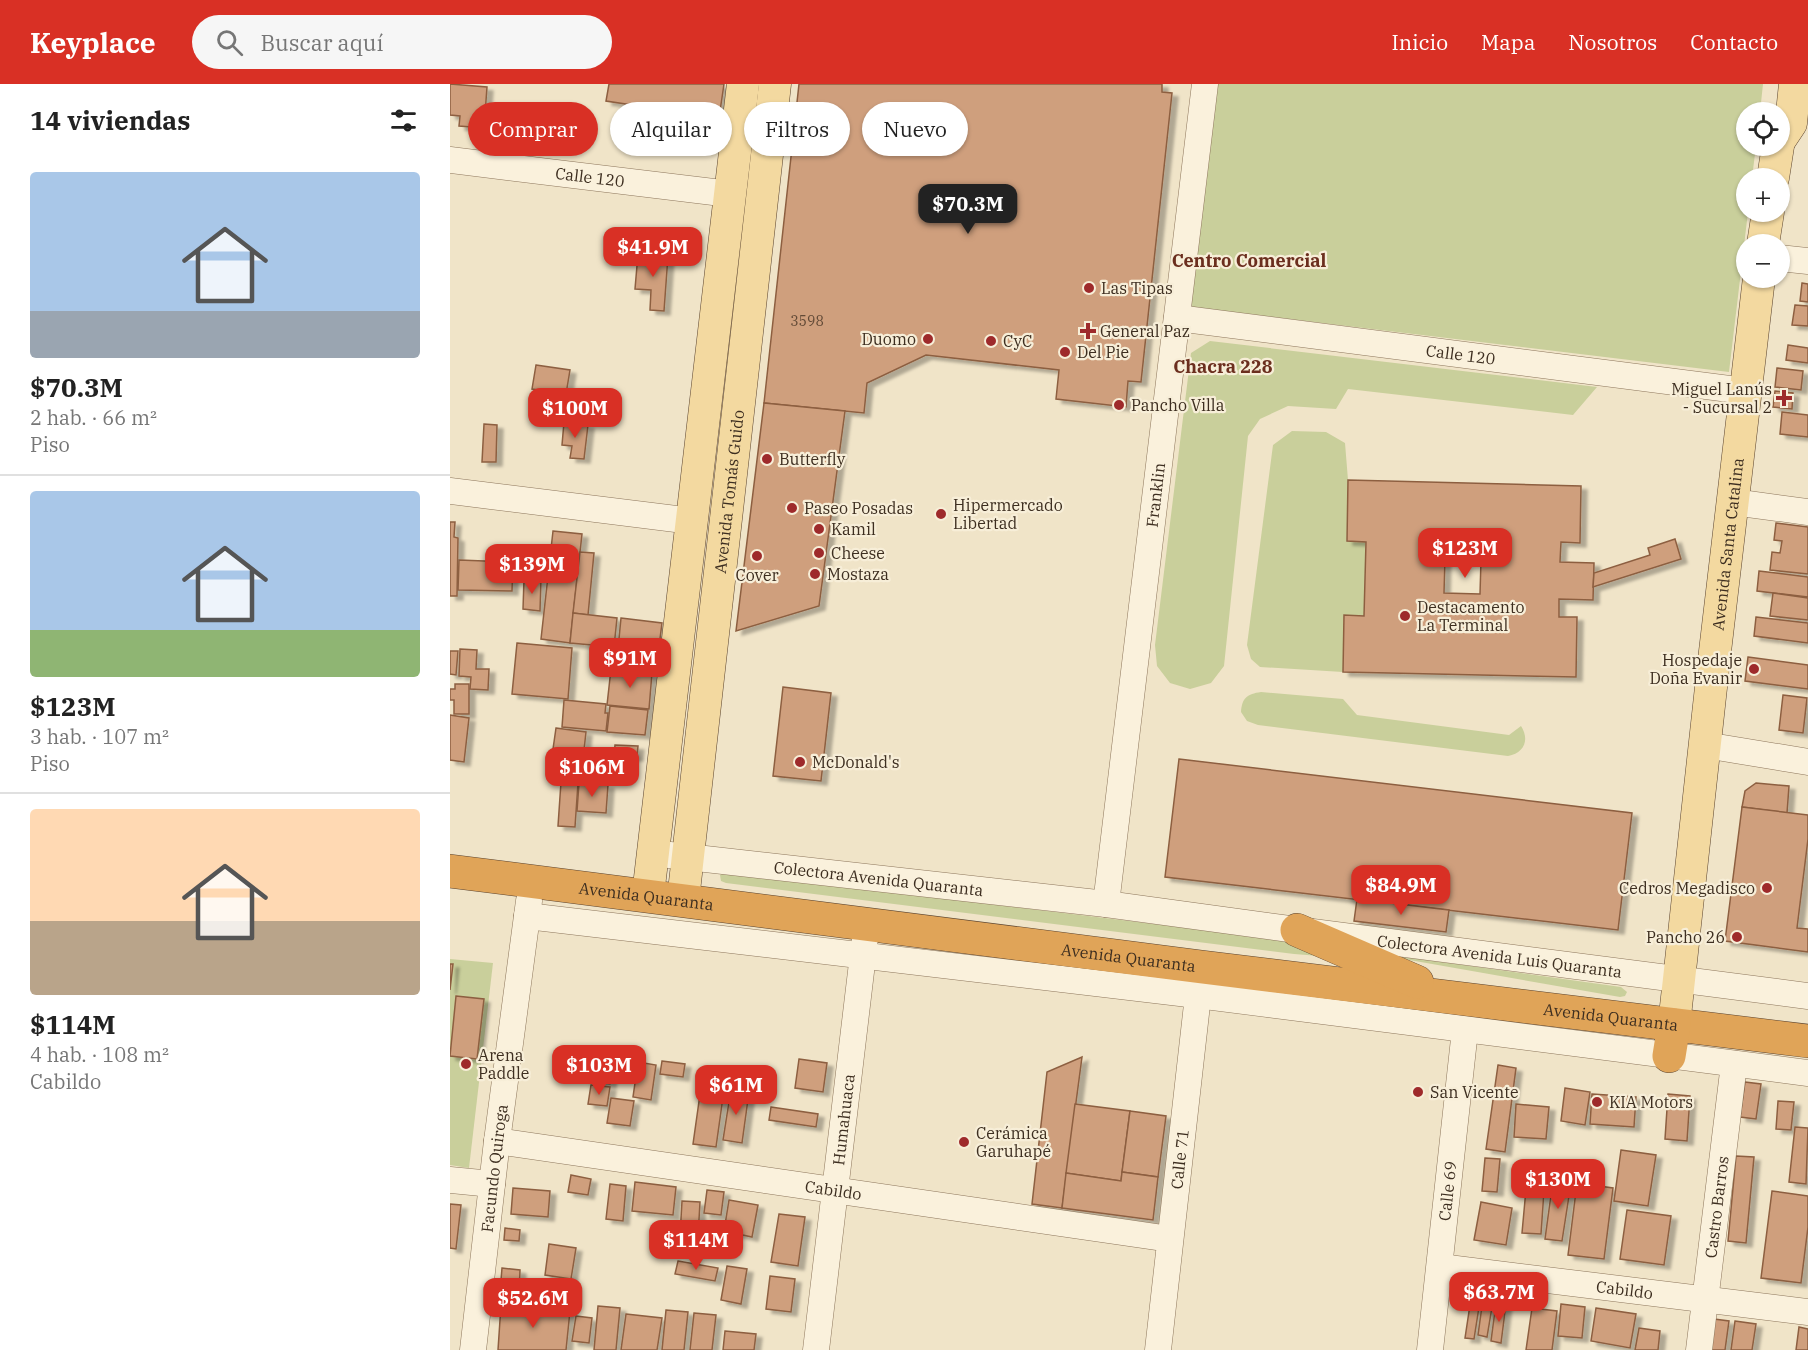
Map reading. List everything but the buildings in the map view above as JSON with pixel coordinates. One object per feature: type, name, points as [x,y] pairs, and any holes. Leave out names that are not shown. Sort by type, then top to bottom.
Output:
[{"type":"highway","name":"Avenida Quaranta","points":[[450,871],[683,900],[865,939],[1199,981],[1451,996],[1672,1041],[1808,1041]]},
{"type":"highway","points":[[1297,930],[1451,996]]},
{"type":"main road","name":"Avenida Tomás Guido","points":[[648,895],[743,84]]},
{"type":"main road","name":"Avenida Tomás Guido","points":[[683,900],[775,84]]},
{"type":"main road","points":[[1774,102],[1776,84]]},
{"type":"main road","points":[[1790,124],[1795,84]]},
{"type":"main road","name":"Avenida Santa Catalina","points":[[1672,1041],[1758,288]]},
{"type":"street","name":"Franklin","points":[[1106,904],[1205,84]]},
{"type":"street","name":"Calle 120","points":[[450,160],[730,194]]},
{"type":"street","points":[[1790,259],[1808,261]]},
{"type":"street","name":"Calle 120","points":[[1177,318],[1745,391]]},
{"type":"street","points":[[450,491],[692,521]]},
{"type":"street","points":[[1733,502],[1808,512]]},
{"type":"street","points":[[1705,745],[1808,762]]},
{"type":"street","name":"Colectora Avenida Quaranta","points":[[652,853],[1106,904]]},
{"type":"street","name":"Facundo Quiroga","points":[[473,1350],[497,1141],[532,881]]},
{"type":"street","name":"Colectora Avenida Luis Quaranta","points":[[1106,904],[1679,979]]},
{"type":"street","points":[[527,916],[865,939]]},
{"type":"street","name":"Humahuaca","points":[[816,1350],[865,939]]},
{"type":"street","points":[[1679,979],[1808,996]]},
{"type":"street","points":[[1199,981],[1465,1030],[1672,1041],[1734,1064],[1808,1073]]},
{"type":"street","name":"Calle 71","points":[[1158,1350],[1199,981]]},
{"type":"street","name":"Calle 69","points":[[1431,1350],[1465,1030]]},
{"type":"street","name":"Castro Barros","points":[[1699,1350],[1734,1064]]},
{"type":"street","name":"Cabildo","points":[[497,1141],[1170,1239]]},
{"type":"street","points":[[450,1180],[492,1184]]},
{"type":"street","name":"Cabildo","points":[[1440,1268],[1808,1312]]},
{"type":"green space","points":[[1215,84],[1763,84],[1761,102],[1736,102],[1736,156],[1755,156],[1753,168],[1736,168],[1736,222],[1747,222],[1745,234],[1736,234],[1736,288],[1739,288],[1729,372],[1188,307]]},
{"type":"green space","points":[[1210,341],[1597,387],[1573,415],[1348,389],[1336,409],[1288,406],[1260,419],[1248,436],[1224,666],[1211,683],[1190,689],[1170,683],[1157,666],[1155,645],[1191,353]]},
{"type":"green space","points":[[1292,431],[1326,432],[1345,443],[1348,480],[1347,541],[1366,542],[1364,616],[1344,615],[1343,672],[1260,667],[1251,659],[1247,645],[1273,445]]},
{"type":"green space","points":[[1261,692],[1343,699],[1357,715],[1509,735],[1521,726],[1525,741],[1522,749],[1508,756],[1258,725],[1247,721],[1241,712],[1246,698]]},
{"type":"green space","points":[[726,872],[1295,941],[1357,959],[1294,954],[726,883],[721,881],[720,875]]},
{"type":"green space","points":[[1399,956],[1621,987],[1627,992],[1625,996],[1620,997],[1398,958]]},
{"type":"green space","name":"Arena Paddle","points":[[450,959],[493,963],[469,1168],[450,1165]]},
{"type":"place","name":"Las Tipas","points":[[1089,288]]},
{"type":"place","name":"General Paz","points":[[1088,331]]},
{"type":"place","name":"Duomo","points":[[928,339]]},
{"type":"place","name":"CyC","points":[[991,341]]},
{"type":"place","name":"Del Pie","points":[[1065,352]]},
{"type":"place","name":"Miguel Lanús - Sucursal 2","points":[[1784,398]]},
{"type":"place","name":"Pancho Villa","points":[[1119,405]]},
{"type":"place","name":"Butterfly","points":[[767,459]]},
{"type":"place","name":"Paseo Posadas","points":[[792,508]]},
{"type":"place","name":"Hipermercado Libertad","points":[[941,514]]},
{"type":"place","name":"Kamil","points":[[819,529]]},
{"type":"place","name":"Cheese","points":[[819,553]]},
{"type":"place","name":"Cover","points":[[757,556]]},
{"type":"place","name":"Mostaza","points":[[815,574]]},
{"type":"place","name":"Destacamento La Terminal","points":[[1405,616]]},
{"type":"place","name":"Hospedaje Doña Evanir","points":[[1754,669]]},
{"type":"place","name":"McDonald's","points":[[800,762]]},
{"type":"place","name":"Cedros Megadisco","points":[[1767,888]]},
{"type":"place","name":"Pancho 26","points":[[1737,937]]},
{"type":"place","name":"Arena Paddle","points":[[466,1064]]},
{"type":"place","name":"San Vicente","points":[[1418,1092]]},
{"type":"place","name":"KIA Motors","points":[[1597,1102]]},
{"type":"place","name":"Cerámica Garuhapé","points":[[964,1142]]},
{"type":"district","name":"Centro Comercial","points":[[1249,260]]},
{"type":"district","name":"Chacra 228","points":[[1223,366]]}]
